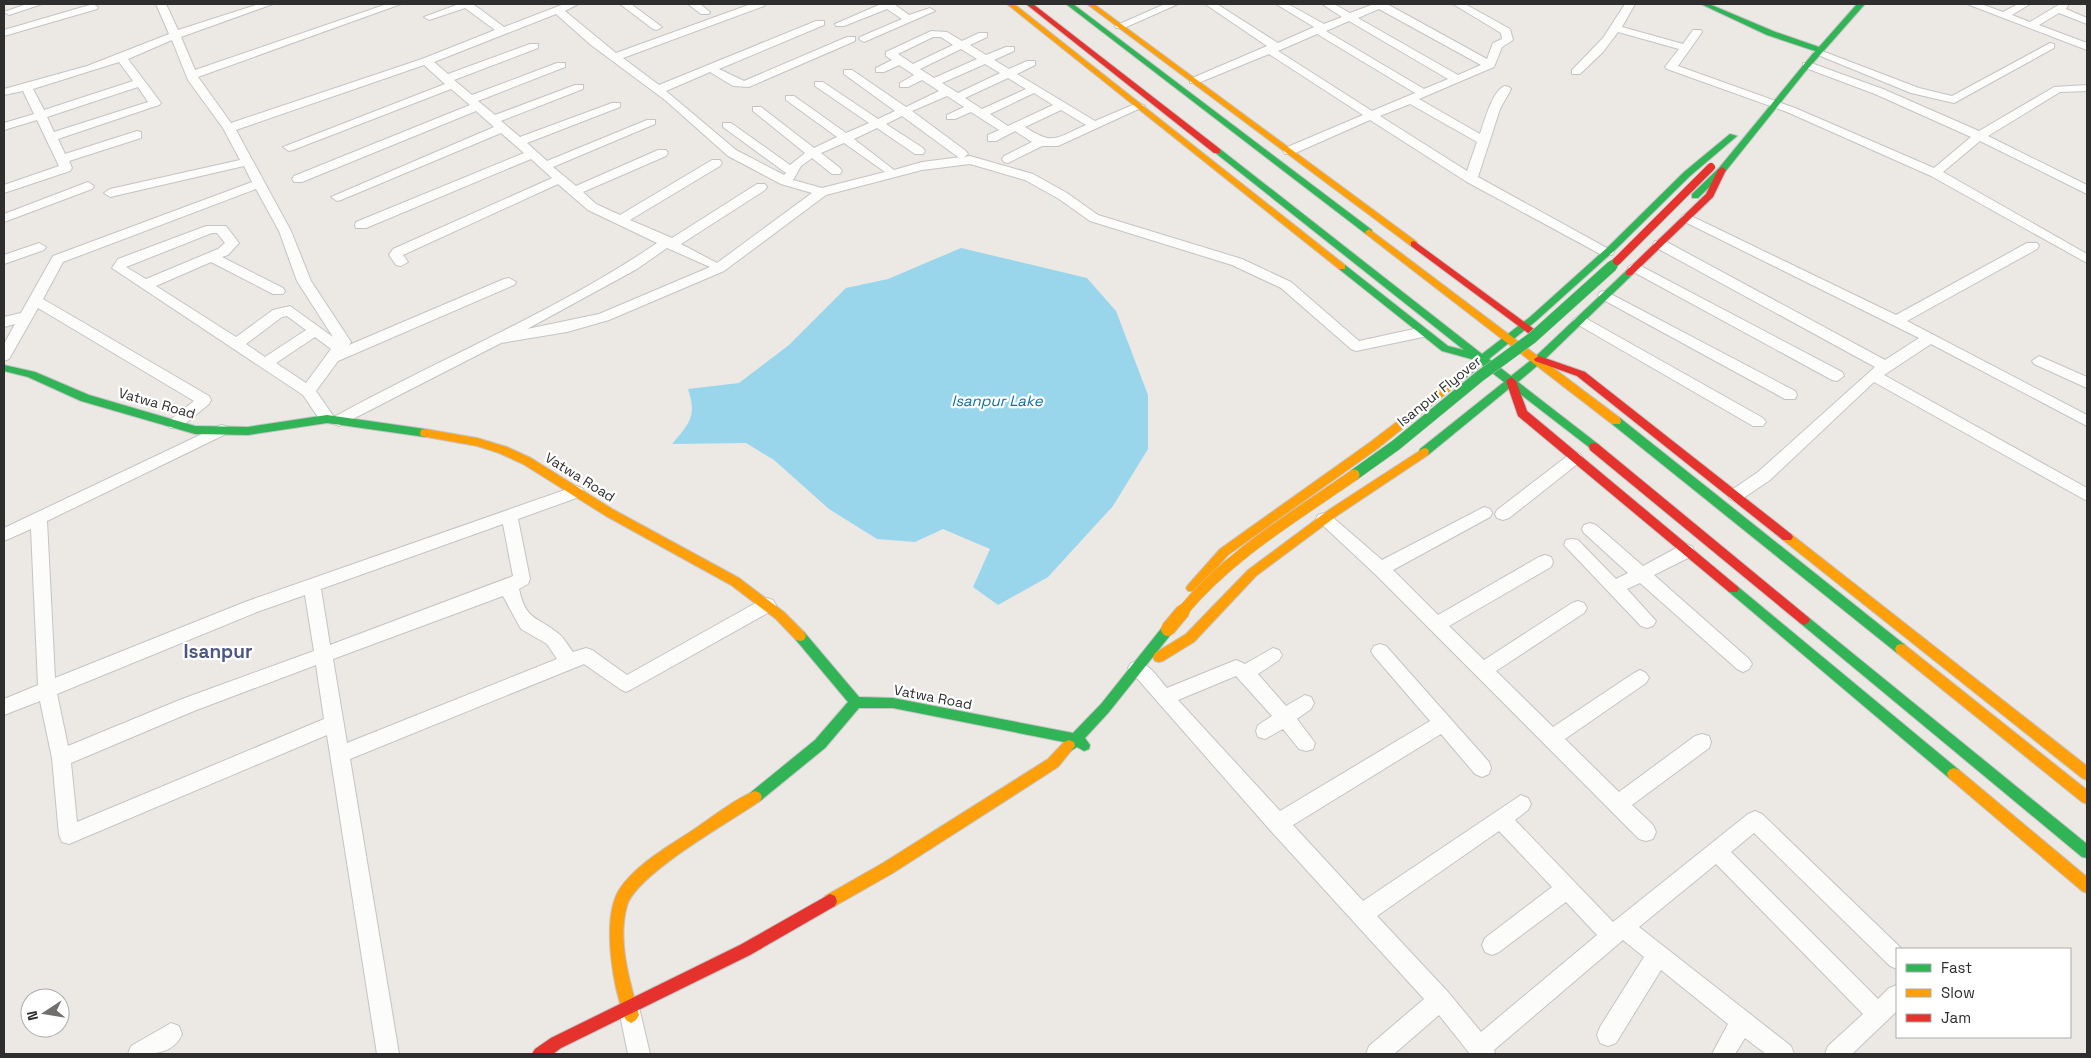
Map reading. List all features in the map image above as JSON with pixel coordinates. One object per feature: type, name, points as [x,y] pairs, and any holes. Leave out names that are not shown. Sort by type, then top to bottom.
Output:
[{"type":"main road","points":[[1010,4],[1445,349],[1686,551],[2016,810],[2087,852]]},
{"type":"main road","points":[[1029,4],[1511,381],[2016,810],[2087,886]]},
{"type":"main road","points":[[1069,4],[1539,359],[2087,798]]},
{"type":"main road","points":[[1090,4],[1553,346],[1581,374],[2087,774]]},
{"type":"main road","points":[[1704,4],[1817,48]]},
{"type":"main road","points":[[557,1054],[630,1011],[745,950],[888,868],[1053,763],[1080,742],[1105,708],[1154,655],[1164,620],[1224,552],[1372,446],[1524,326],[1607,252],[1687,174],[1769,102],[1807,65],[1849,4]]},
{"type":"main road","points":[[1154,655],[1190,638],[1252,572],[1324,519],[1432,446],[1539,359],[1710,195],[1717,168],[1769,102],[1817,48],[1862,4]]},
{"type":"main road","points":[[1085,63],[1122,76]]},
{"type":"main road","points":[[1158,120],[1172,115]]},
{"type":"main road","name":"Isanpur Flyover","points":[[1154,655],[1172,633],[1250,559],[1404,450],[1487,381],[1540,342],[1650,242],[1695,196],[1717,168],[1739,129]]},
{"type":"main road","name":"Isanpur Flyover","points":[[1172,633],[1196,595],[1243,553],[1396,445],[1480,376],[1532,338],[1717,168]]},
{"type":"main road","points":[[1445,349],[1482,358]]},
{"type":"main road","points":[[1539,359],[1581,374]]},
{"type":"main road","name":"Vatwa Road","points":[[4,368],[31,374],[85,398],[196,430],[248,431],[333,420],[465,438],[525,460],[610,514],[724,573],[785,619],[856,702],[893,703],[1080,742]]},
{"type":"main road","points":[[1511,381],[1522,413]]},
{"type":"main road","points":[[630,1011],[618,945],[619,914],[624,894],[654,868],[749,802],[806,756],[840,726],[856,702]]},
{"type":"main road","points":[[540,1054],[556,1043],[630,1011]]},
{"type":"street","points":[[6,11],[17,4]]},
{"type":"street","points":[[6,11],[37,4]]},
{"type":"street","points":[[161,4],[170,37],[192,75],[229,128],[285,231],[304,281],[344,342],[308,390]]},
{"type":"street","points":[[7,90],[140,44],[170,37],[268,4]]},
{"type":"street","points":[[192,75],[396,4]]},
{"type":"street","points":[[430,17],[468,4],[471,9],[503,31]]},
{"type":"street","points":[[229,128],[426,61],[573,4]]},
{"type":"street","points":[[625,4],[658,27]]},
{"type":"street","points":[[693,4],[705,12]]},
{"type":"street","points":[[614,58],[760,4]]},
{"type":"street","points":[[840,24],[888,4],[910,18]]},
{"type":"street","points":[[1120,26],[1173,4]]},
{"type":"street","points":[[1210,4],[1371,116],[1471,179],[1607,252]]},
{"type":"street","points":[[1280,4],[1424,94]]},
{"type":"street","points":[[1327,4],[1457,80]]},
{"type":"street","points":[[1194,81],[1380,4],[1490,65]]},
{"type":"street","points":[[1289,152],[1490,65],[1497,45],[1508,40],[1506,31],[1458,4]]},
{"type":"street","points":[[1576,72],[1587,63],[1615,28],[1630,4]]},
{"type":"street","points":[[2005,15],[2025,4]]},
{"type":"street","points":[[1978,5],[2087,47]]},
{"type":"street","points":[[4,34],[93,7]]},
{"type":"street","points":[[2032,25],[2061,7],[2086,21]]},
{"type":"street","points":[[558,10],[614,58],[658,90],[732,153],[822,192]]},
{"type":"street","points":[[864,39],[930,11]]},
{"type":"street","points":[[658,90],[820,23]]},
{"type":"street","points":[[1615,28],[1687,48]]},
{"type":"street","points":[[1697,32],[1687,48],[1671,67],[1769,102],[1935,173],[2087,259]]},
{"type":"street","points":[[798,33],[824,50]]},
{"type":"street","points":[[1094,125],[943,34],[932,34],[890,54],[910,69],[978,110],[1040,142],[1054,143],[1139,106]]},
{"type":"street","points":[[910,69],[963,46],[983,35]]},
{"type":"street","points":[[7,90],[27,88],[146,50],[170,37]]},
{"type":"street","points":[[712,69],[737,84],[745,84],[850,39]]},
{"type":"street","points":[[289,147],[534,46]]},
{"type":"street","points":[[1817,48],[1915,91],[1954,100],[2050,46]]},
{"type":"street","points":[[934,82],[1010,49]]},
{"type":"street","points":[[50,137],[155,103],[121,57]]},
{"type":"street","points":[[426,61],[592,207],[711,263]]},
{"type":"street","points":[[880,70],[899,61]]},
{"type":"street","points":[[789,177],[796,164],[814,152],[907,110],[1009,74],[1032,63]]},
{"type":"street","points":[[298,179],[561,65]]},
{"type":"street","points":[[1807,65],[1843,77],[1978,136],[2087,190]]},
{"type":"street","points":[[848,72],[907,110],[962,154]]},
{"type":"street","points":[[904,84],[922,75]]},
{"type":"street","points":[[4,128],[140,83]]},
{"type":"street","points":[[819,84],[876,124],[920,150]]},
{"type":"street","points":[[337,197],[579,87]]},
{"type":"street","points":[[4,189],[66,168],[27,88]]},
{"type":"street","points":[[1935,173],[1978,136],[2058,89],[2087,88]]},
{"type":"street","points":[[951,117],[978,110],[1034,89]]},
{"type":"street","points":[[1471,179],[1494,109],[1505,89]]},
{"type":"street","points":[[790,98],[888,169]]},
{"type":"street","points":[[1410,100],[1484,140]]},
{"type":"street","points":[[992,138],[1062,105]]},
{"type":"street","points":[[519,142],[616,106]]},
{"type":"street","points":[[757,109],[836,171]]},
{"type":"street","points":[[544,166],[651,122]]},
{"type":"street","points":[[727,125],[789,177]]},
{"type":"street","points":[[62,159],[138,135]]},
{"type":"street","points":[[1008,159],[1040,142]]},
{"type":"street","points":[[361,225],[533,154]]},
{"type":"street","points":[[574,192],[662,154]]},
{"type":"street","points":[[498,339],[567,327],[604,317],[719,268],[822,192],[922,166],[970,160],[1029,177],[1063,196],[1094,218],[1237,262],[1286,285],[1356,346],[1423,332]]},
{"type":"street","points":[[110,194],[247,162]]},
{"type":"street","points":[[620,220],[716,163]]},
{"type":"street","points":[[401,262],[396,255],[398,252],[558,179]]},
{"type":"street","points":[[4,356],[58,259],[258,184]]},
{"type":"street","points":[[4,218],[88,186]]},
{"type":"street","points":[[145,285],[224,252],[232,243],[221,229],[211,228],[123,262],[119,268],[145,285],[236,344],[308,390],[333,420],[498,339],[632,266],[761,187]]},
{"type":"street","points":[[1687,218],[1930,338],[2087,420]]},
{"type":"street","points":[[1660,244],[1880,371],[2087,495]]},
{"type":"street","points":[[1896,321],[2032,246]]},
{"type":"street","points":[[4,260],[40,247]]},
{"type":"street","points":[[211,257],[278,291]]},
{"type":"street","points":[[1636,267],[1837,376]]},
{"type":"street","points":[[336,353],[509,282]]},
{"type":"street","points":[[1605,295],[1790,395]]},
{"type":"street","points":[[34,300],[204,400],[175,424]]},
{"type":"street","points":[[236,344],[278,313],[290,311],[316,330],[336,353]]},
{"type":"street","points":[[4,322],[26,316]]},
{"type":"street","points":[[1580,320],[1758,422]]},
{"type":"street","points":[[266,363],[316,330]]},
{"type":"street","points":[[1736,495],[1764,476],[1880,371],[1930,338]]},
{"type":"street","points":[[2039,361],[2087,383]]},
{"type":"street","points":[[4,535],[221,430]]},
{"type":"street","points":[[1503,514],[1575,458]]},
{"type":"street","points":[[4,707],[251,607],[576,492]]},
{"type":"street","points":[[1381,569],[1484,513]]},
{"type":"street","points":[[61,758],[188,705],[510,586],[522,579],[509,516]]},
{"type":"street","points":[[40,518],[48,690],[61,758],[69,835],[334,723]]},
{"type":"street","points":[[1324,519],[1381,569],[1484,669],[1646,832]]},
{"type":"street","points":[[1590,529],[1743,664]]},
{"type":"street","points":[[1572,545],[1647,621]]},
{"type":"street","points":[[1614,588],[1641,576],[1686,551]]},
{"type":"street","points":[[1437,624],[1545,562]]},
{"type":"street","points":[[312,585],[388,1054]]},
{"type":"street","points":[[510,586],[513,601],[527,624],[553,639],[570,662]]},
{"type":"street","points":[[339,755],[586,655],[626,684],[767,605]]},
{"type":"street","points":[[1484,669],[1578,608]]},
{"type":"street","points":[[1380,651],[1482,768]]},
{"type":"street","points":[[1245,673],[1273,655]]},
{"type":"street","points":[[1164,698],[1233,668],[1240,669],[1306,743]]},
{"type":"street","points":[[1140,672],[1440,1000],[1482,1051],[1617,931],[1755,820],[1896,958]]},
{"type":"street","points":[[1552,738],[1640,678]]},
{"type":"street","points":[[1265,731],[1305,703]]},
{"type":"street","points":[[1277,824],[1442,723]]},
{"type":"street","points":[[1618,804],[1702,742]]},
{"type":"street","points":[[1361,915],[1521,804]]},
{"type":"street","points":[[1501,819],[1567,888],[1617,931],[1658,955],[1783,1054]]},
{"type":"street","points":[[1717,851],[1878,1014]]},
{"type":"street","points":[[1492,945],[1567,888]]},
{"type":"street","points":[[1608,1035],[1658,955]]},
{"type":"street","points":[[1836,1054],[1896,997]]},
{"type":"street","points":[[1377,1054],[1440,1000]]},
{"type":"street","points":[[630,1011],[639,1054]]},
{"type":"street","points":[[1723,1054],[1742,1022]]},
{"type":"street","points":[[139,1054],[171,1034]]},
{"type":"water","name":"Isanpur Lake","points":[[961,248],[1087,278],[1116,311],[1148,395],[1148,449],[1113,506],[1048,577],[998,605],[973,587],[990,549],[943,529],[915,542],[877,539],[829,509],[774,460],[746,443],[672,444],[687,424],[692,413],[688,389],[739,383],[789,345],[846,288],[888,279]]},
{"type":"traffic: fast","points":[[1069,4],[1369,232]]},
{"type":"traffic: fast","points":[[1704,4],[1770,33],[1821,50]]},
{"type":"traffic: fast","points":[[1695,196],[1722,170],[1802,70],[1861,4]]},
{"type":"traffic: fast","points":[[1453,383],[1533,319],[1612,248],[1687,174],[1733,136]]},
{"type":"traffic: fast","points":[[1217,151],[1594,447]]},
{"type":"traffic: fast","points":[[1354,475],[1396,445],[1480,376],[1532,338],[1617,261]]},
{"type":"traffic: fast","points":[[1342,267],[1445,349],[1482,358]]},
{"type":"traffic: fast","points":[[1424,452],[1539,359],[1629,273]]},
{"type":"traffic: fast","points":[[4,368],[31,374],[85,398],[195,430],[248,431],[327,419],[425,433]]},
{"type":"traffic: fast","points":[[1616,421],[1901,649]]},
{"type":"traffic: fast","points":[[1733,589],[1954,774]]},
{"type":"traffic: fast","points":[[1804,620],[2087,852]]},
{"type":"traffic: fast","points":[[1069,746],[1105,708],[1168,629]]},
{"type":"traffic: fast","points":[[800,636],[856,702],[893,703],[1076,739],[1084,745]]},
{"type":"traffic: fast","points":[[755,797],[820,744],[856,702]]},
{"type":"traffic: slow","points":[[1010,4],[1342,267]]},
{"type":"traffic: slow","points":[[1090,4],[1414,244]]},
{"type":"traffic: slow","points":[[1369,232],[1616,421]]},
{"type":"traffic: slow","points":[[1192,588],[1224,552],[1373,446],[1453,383]]},
{"type":"traffic: slow","points":[[425,433],[477,442],[503,450],[527,461],[610,513],[735,581],[780,616],[800,636]]},
{"type":"traffic: slow","points":[[1159,657],[1190,638],[1252,573],[1334,512],[1424,452]]},
{"type":"traffic: slow","points":[[1168,629],[1196,595],[1243,553],[1354,475]]},
{"type":"traffic: slow","points":[[1787,537],[2087,774]]},
{"type":"traffic: slow","points":[[1901,649],[2087,798]]},
{"type":"traffic: slow","points":[[830,901],[888,868],[1053,763],[1069,746]]},
{"type":"traffic: slow","points":[[1954,774],[2087,886]]},
{"type":"traffic: slow","points":[[631,1015],[621,971],[617,938],[619,907],[624,895],[647,871],[665,857],[755,797]]},
{"type":"traffic: jam","points":[[1029,4],[1217,151]]},
{"type":"traffic: jam","points":[[1617,261],[1711,167]]},
{"type":"traffic: jam","points":[[1629,273],[1710,195],[1722,170]]},
{"type":"traffic: jam","points":[[1414,244],[1535,334]]},
{"type":"traffic: jam","points":[[1539,359],[1581,374],[1787,537]]},
{"type":"traffic: jam","points":[[1511,381],[1522,413],[1733,589]]},
{"type":"traffic: jam","points":[[1594,447],[1804,620]]},
{"type":"traffic: jam","points":[[540,1054],[556,1043],[745,950],[830,901]]},
{"type":"district","name":"Isanpur","points":[[218,651]]}]
